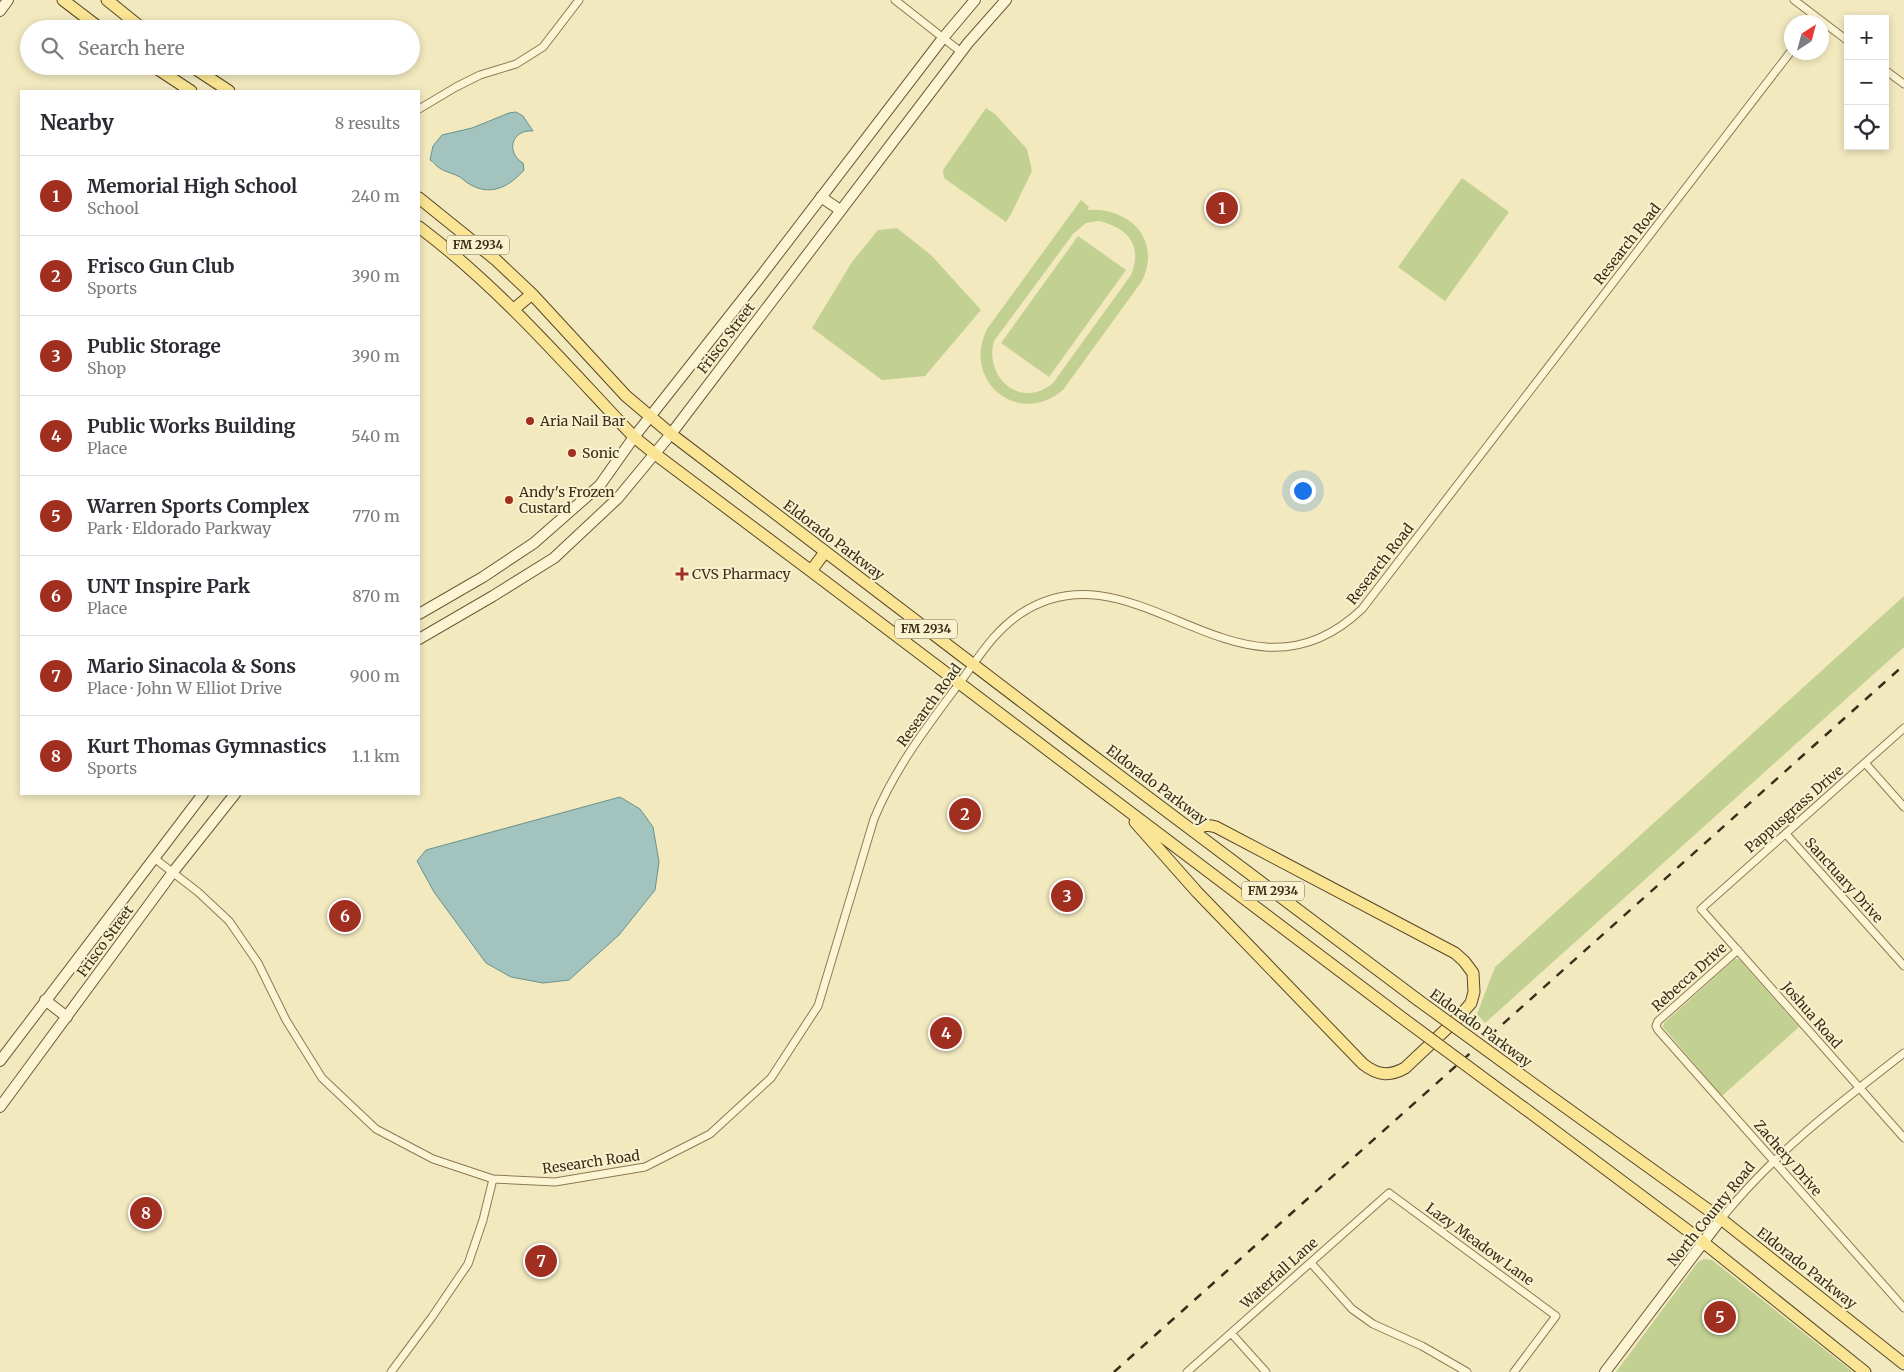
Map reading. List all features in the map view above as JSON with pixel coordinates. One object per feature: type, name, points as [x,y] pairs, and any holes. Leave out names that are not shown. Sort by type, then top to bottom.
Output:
[{"type":"main road","points":[[63,0],[89,20]]},
{"type":"main road","points":[[108,0],[132,20]]},
{"type":"main road","points":[[167,75],[189,90]]},
{"type":"main road","points":[[205,75],[227,90]]},
{"type":"main road","name":"Eldorado Parkway","points":[[420,199],[496,260],[532,294],[626,396],[650,418],[973,665],[1418,1000],[1721,1219],[1904,1364]]},
{"type":"main road","points":[[420,228],[474,271],[514,309],[634,437],[655,454],[812,570],[1397,1014],[1704,1242],[1865,1372]]},
{"type":"main road","points":[[514,309],[532,294]]},
{"type":"main road","points":[[812,570],[825,552]]},
{"type":"main road","points":[[1114,799],[1197,892],[1363,1064],[1373,1072],[1385,1074],[1397,1072],[1405,1068],[1458,1018],[1471,1003],[1474,992],[1473,973],[1455,953],[1216,827],[1208,824],[1201,826],[1195,832]]},
{"type":"street","points":[[0,9],[1,0]]},
{"type":"street","points":[[0,9],[8,0]]},
{"type":"street","points":[[420,109],[456,87],[480,75],[516,64],[543,46],[579,0]]},
{"type":"street","points":[[895,0],[961,52]]},
{"type":"street","name":"Frisco Street","points":[[420,613],[483,577],[534,544],[600,485],[634,437],[975,0]]},
{"type":"street","name":"Frisco Street","points":[[420,639],[554,558],[618,498],[671,434],[961,52],[1006,0]]},
{"type":"street","points":[[1794,0],[1809,15]]},
{"type":"street","points":[[1829,29],[1844,39]]},
{"type":"street","name":"Research Road","points":[[154,858],[198,892],[229,921],[258,963],[286,1020],[322,1078],[376,1129],[433,1159],[493,1179],[555,1182],[645,1167],[710,1134],[771,1078],[818,1006],[874,819],[886,791],[919,737],[998,632],[1018,615],[1042,602],[1067,595],[1091,594],[1120,599],[1227,640],[1257,647],[1281,647],[1305,643],[1328,634],[1348,621],[1362,609],[1784,60]]},
{"type":"street","points":[[1889,73],[1904,84]]},
{"type":"street","points":[[821,197],[840,210]]},
{"type":"street","name":"Pappusgrass Drive","points":[[1701,909],[1904,728]]},
{"type":"street","points":[[1865,763],[1904,807]]},
{"type":"street","name":"Frisco Street","points":[[0,1061],[202,795]]},
{"type":"street","name":"Frisco Street","points":[[0,1107],[173,872],[234,795]]},
{"type":"street","name":"Sanctuary Drive","points":[[1786,834],[1904,966]]},
{"type":"street","name":"Joshua Road","points":[[1701,909],[1904,1138]]},
{"type":"street","name":"Rebecca Drive","points":[[1656,1023],[1738,950]]},
{"type":"street","points":[[45,1000],[67,1017]]},
{"type":"street","name":"Zachery Drive","points":[[1656,1023],[1658,1030],[1904,1308]]},
{"type":"street","name":"North County Road","points":[[1605,1372],[1747,1187],[1774,1160],[1822,1118],[1904,1053]]},
{"type":"street","points":[[391,1372],[468,1264],[483,1220],[493,1179]]},
{"type":"street","name":"Waterfall Lane","points":[[1187,1372],[1388,1193]]},
{"type":"street","name":"Lazy Meadow Lane","points":[[1388,1193],[1556,1316],[1514,1372]]},
{"type":"street","points":[[1311,1263],[1352,1309],[1373,1324],[1422,1346],[1467,1372]]},
{"type":"street","points":[[1231,1333],[1266,1372]]},
{"type":"green space","points":[[986,108],[995,114],[1027,149],[1032,171],[1006,222],[944,178],[943,170]]},
{"type":"green space","points":[[1462,178],[1509,212],[1445,301],[1398,267]]},
{"type":"green space","points":[[1081,200],[1089,207],[1087,210],[1102,210],[1116,214],[1128,220],[1138,229],[1144,239],[1148,252],[1147,266],[1142,281],[1063,390],[1046,400],[1029,404],[1013,401],[999,393],[988,381],[982,366],[981,348],[987,329]],"holes":[[[1099,221],[1125,233],[1134,247],[1135,255],[1131,275],[1053,383],[1041,390],[1029,393],[1018,391],[1008,386],[1000,378],[994,367],[992,355],[994,341],[1073,234],[1086,223]]]},
{"type":"green space","points":[[897,228],[931,255],[981,310],[925,376],[882,380],[812,328],[852,262],[878,230]]},
{"type":"green space","points":[[1078,236],[1126,270],[1049,377],[1001,343]]},
{"type":"green space","points":[[1904,596],[1904,647],[1485,1023],[1477,1014],[1495,967]]},
{"type":"green space","points":[[1735,959],[1739,959],[1799,1027],[1722,1096],[1663,1027],[1664,1023]]},
{"type":"green space","points":[[1704,1259],[1712,1260],[1853,1372],[1616,1372],[1698,1262]]},
{"type":"water","points":[[516,112],[523,116],[533,131],[526,131],[520,134],[513,142],[514,153],[523,163],[524,170],[507,184],[494,189],[480,189],[460,177],[440,169],[430,160],[433,146],[442,135],[472,128]]},
{"type":"water","points":[[620,797],[640,809],[653,827],[659,862],[655,890],[619,935],[569,980],[543,983],[511,977],[486,963],[434,892],[417,861],[426,850]]},
{"type":"railway","points":[[1114,1372],[1904,665]]},
{"type":"place","name":"Memorial High School","points":[[1222,208]]},
{"type":"place","name":"Aria Nail Bar","points":[[530,421]]},
{"type":"place","name":"Sonic","points":[[572,453]]},
{"type":"place","name":"Andy's Frozen Custard","points":[[509,500]]},
{"type":"place","name":"CVS Pharmacy","points":[[682,574]]},
{"type":"place","name":"Frisco Gun Club","points":[[965,814]]},
{"type":"place","name":"Public Storage","points":[[1067,896]]},
{"type":"place","name":"UNT Inspire Park","points":[[345,916]]},
{"type":"place","name":"Public Works Building","points":[[946,1033]]},
{"type":"place","name":"Kurt Thomas Gymnastics","points":[[146,1213]]},
{"type":"place","name":"Mario Sinacola & Sons","points":[[541,1261]]},
{"type":"place","name":"Warren Sports Complex","points":[[1720,1317]]}]
